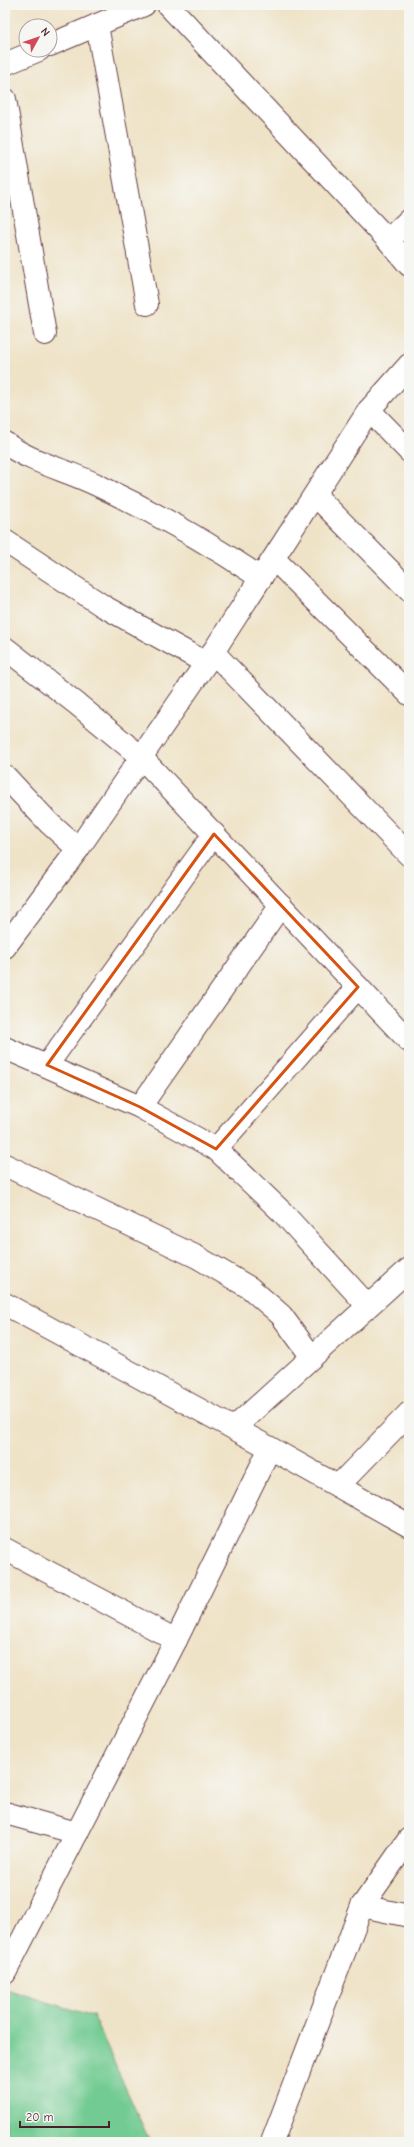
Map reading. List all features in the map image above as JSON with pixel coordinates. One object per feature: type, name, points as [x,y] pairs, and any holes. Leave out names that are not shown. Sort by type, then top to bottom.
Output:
[{"type":"street","points":[[58,42],[144,5]]},
{"type":"street","points":[[168,5],[388,240],[409,265]]},
{"type":"street","points":[[97,25],[147,304]]},
{"type":"street","points":[[5,64],[19,58]]},
{"type":"street","points":[[5,99],[45,334]]},
{"type":"street","points":[[388,240],[409,220]]},
{"type":"street","points":[[5,947],[78,849],[210,658],[369,410],[409,365]]},
{"type":"street","points":[[369,410],[409,451]]},
{"type":"street","points":[[5,443],[17,452],[96,484],[214,547],[261,578]]},
{"type":"street","points":[[315,495],[409,590]]},
{"type":"street","points":[[5,541],[103,606],[210,658],[409,855]]},
{"type":"street","points":[[274,559],[409,694]]},
{"type":"street","points":[[5,648],[77,704],[141,757],[409,1041]]},
{"type":"street","points":[[5,776],[49,823],[78,849]]},
{"type":"street","points":[[47,1065],[214,834]]},
{"type":"street","points":[[140,1107],[281,905]]},
{"type":"street","points":[[216,1149],[358,987]]},
{"type":"street","points":[[5,1048],[47,1065],[140,1107],[216,1149],[282,1212],[368,1306]]},
{"type":"street","points":[[5,1165],[197,1257],[250,1288],[281,1315],[312,1357]]},
{"type":"street","points":[[234,1428],[409,1269]]},
{"type":"street","points":[[5,1304],[234,1428],[409,1526]]},
{"type":"street","points":[[338,1486],[409,1413]]},
{"type":"street","points":[[5,1973],[176,1640],[270,1448]]},
{"type":"street","points":[[5,1549],[176,1640]]},
{"type":"street","points":[[5,1813],[76,1834]]},
{"type":"street","points":[[272,2142],[362,1906],[409,1839]]},
{"type":"street","points":[[362,1906],[409,1916]]},
{"type":"highlighted area","points":[[214,834],[358,987],[216,1149],[140,1107],[47,1065]]},
{"type":"green space","points":[[5,1989],[93,2016],[150,2142],[5,2142]]}]
